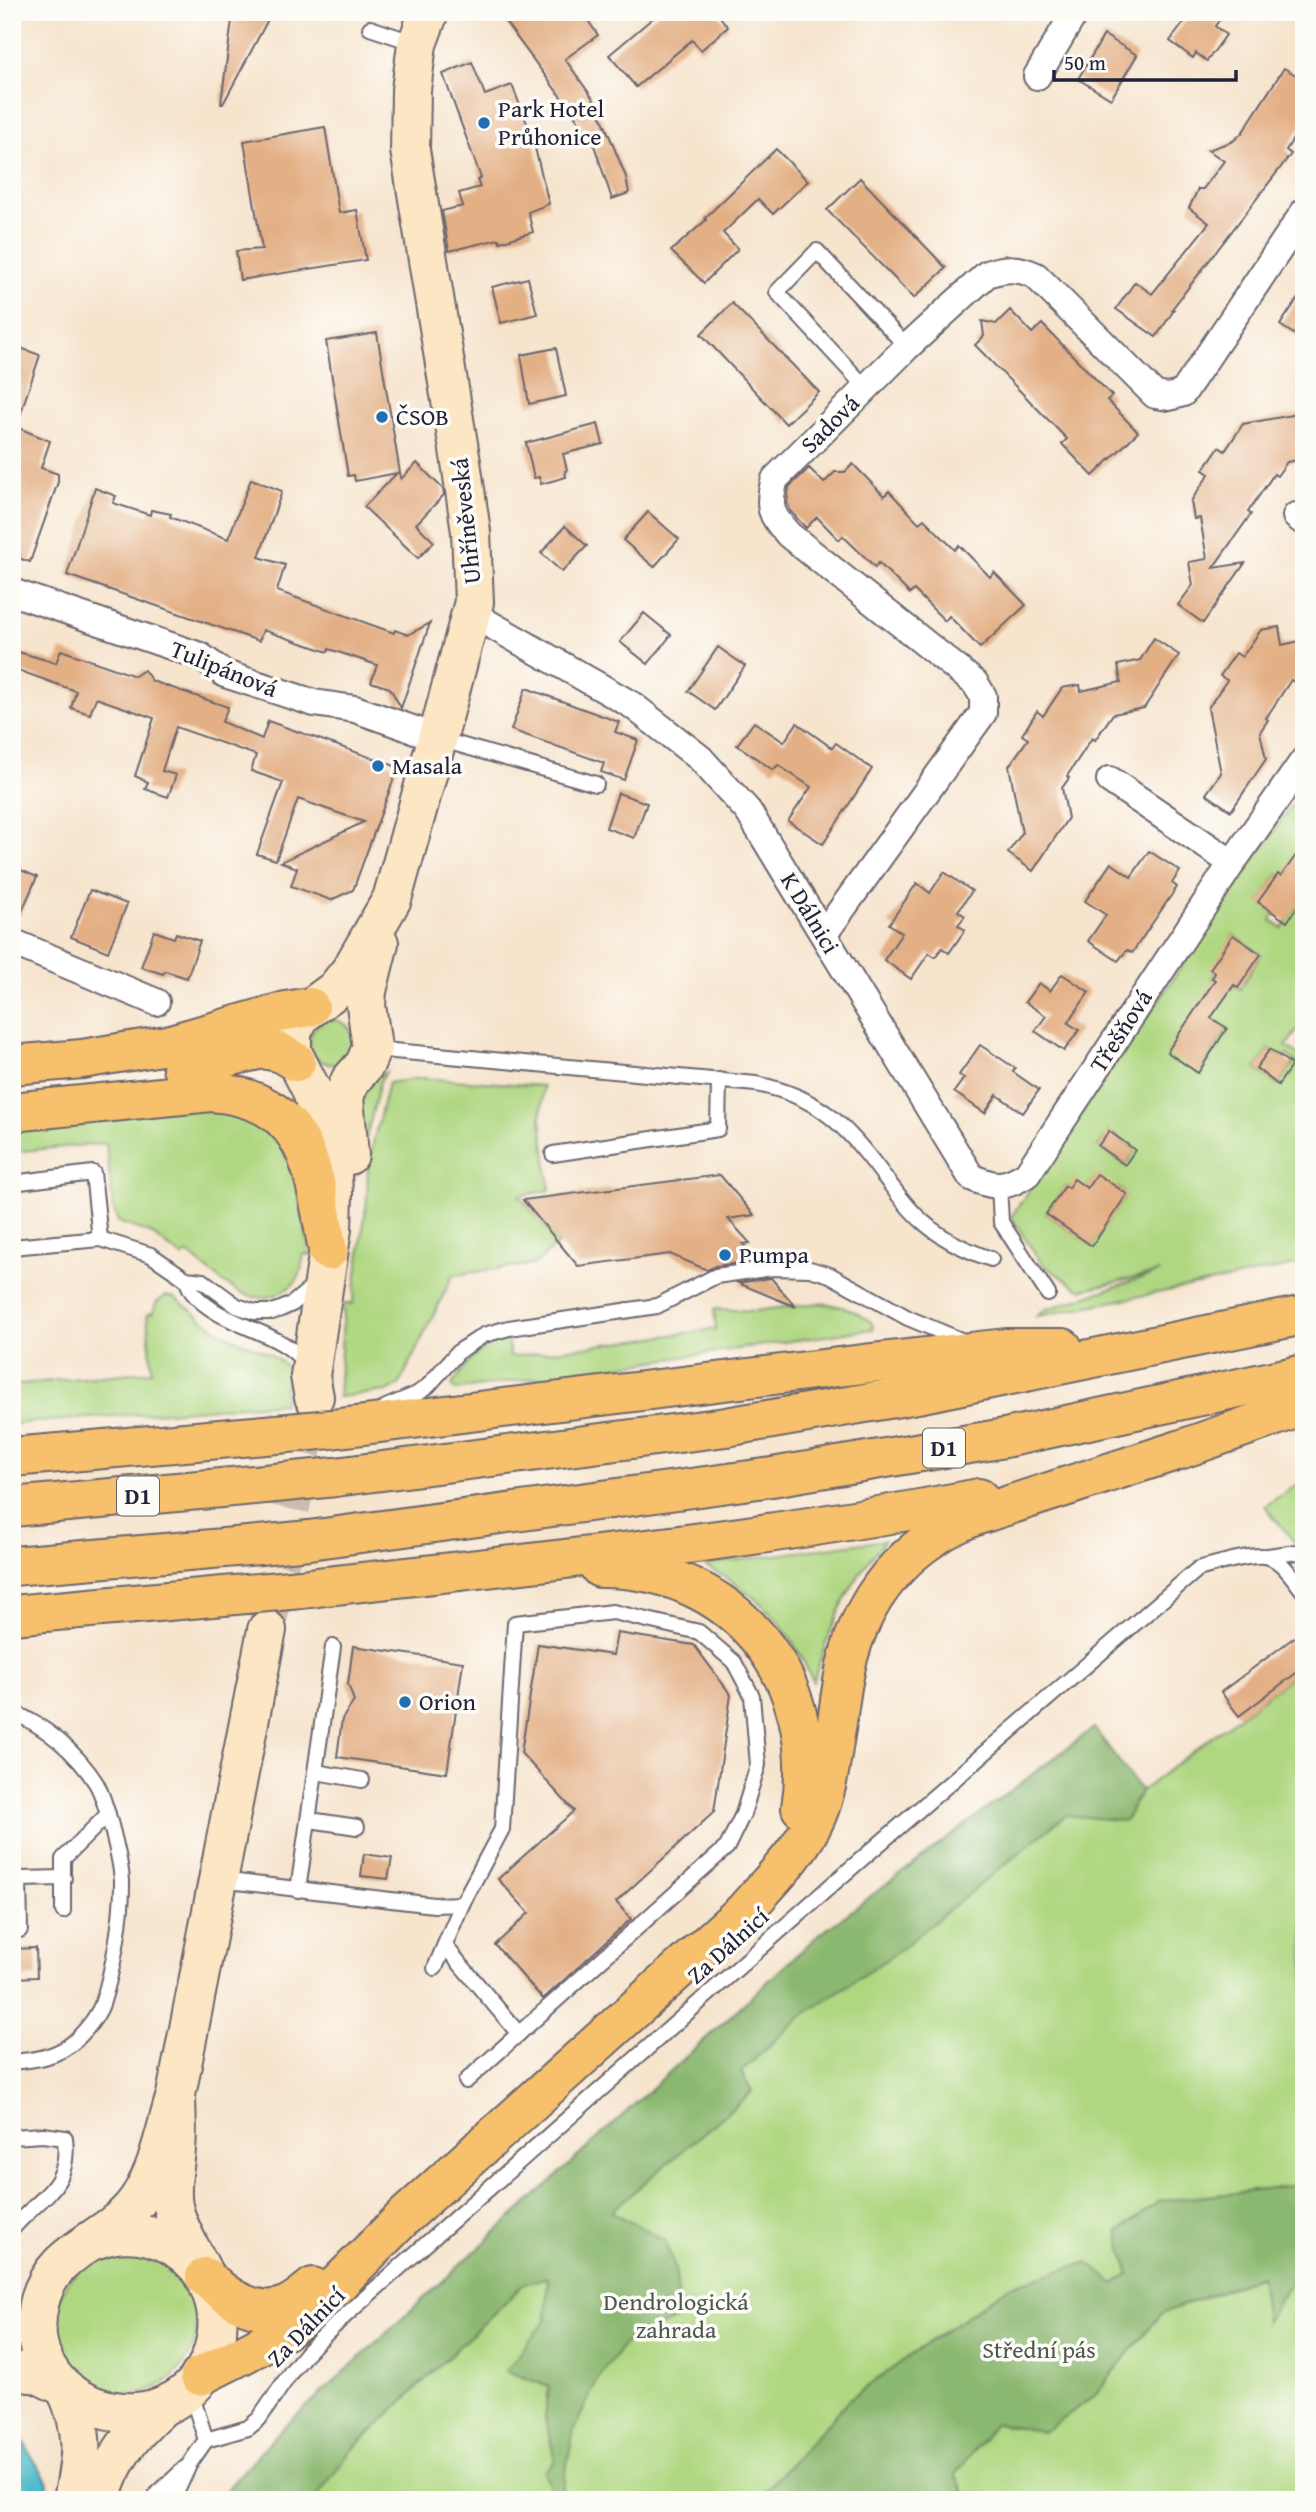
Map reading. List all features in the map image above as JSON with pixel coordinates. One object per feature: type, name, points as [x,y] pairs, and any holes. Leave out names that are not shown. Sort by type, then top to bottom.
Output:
[{"type":"highway","points":[[12,1065],[104,1056],[167,1045],[315,1005]]},
{"type":"highway","points":[[12,1100],[115,1087],[261,1049],[279,1052],[299,1065]]},
{"type":"highway","points":[[12,1112],[211,1092],[240,1095],[252,1100],[275,1112],[285,1121],[307,1154],[315,1179],[327,1264]]},
{"type":"highway","name":"D1","points":[[12,1507],[335,1478],[739,1424],[923,1393],[1304,1315]]},
{"type":"highway","points":[[12,1457],[331,1429],[1006,1348],[1151,1348]]},
{"type":"highway","name":"D1","points":[[12,1566],[309,1540],[772,1477],[1004,1438],[1304,1374]]},
{"type":"highway","points":[[184,2390],[295,2325],[404,2217],[674,1975],[764,1889],[802,1842],[816,1817],[825,1791],[850,1650],[869,1605],[901,1562],[929,1539],[957,1523],[1304,1406]]},
{"type":"highway","points":[[12,1615],[301,1589],[470,1570],[919,1510],[1012,1491],[1179,1450]]},
{"type":"highway","points":[[470,1570],[614,1568],[650,1573],[698,1589],[723,1605],[753,1631],[775,1661],[790,1691],[799,1718],[804,1752],[804,1783],[799,1818],[782,1858],[764,1889]]},
{"type":"highway","points":[[202,2272],[221,2292],[246,2305],[259,2309],[283,2307],[295,2301],[404,2217]]},
{"type":"street","points":[[1037,76],[1075,12]]},
{"type":"street","name":"Uhříněveská","points":[[390,903],[473,611],[474,576],[461,462],[410,150],[411,90],[423,28]]},
{"type":"street","name":"Sadová","points":[[824,934],[983,713],[983,696],[975,683],[789,535],[773,517],[769,497],[775,479],[907,348],[987,274],[1000,270],[1022,269],[1036,276],[1155,395],[1169,397],[1183,393],[1304,212]]},
{"type":"street","name":"Tulipánová","points":[[12,592],[200,656],[225,674],[314,703],[355,709],[438,738]]},
{"type":"street","name":"K Dálnici","points":[[473,611],[486,622],[632,705],[700,758],[748,811],[971,1177],[986,1184],[999,1185]]},
{"type":"street","name":"Třešňová","points":[[999,1185],[1013,1184],[1027,1174],[1232,863],[1304,760]]},
{"type":"street","points":[[1110,780],[1232,863]]},
{"type":"street","points":[[390,903],[367,991],[366,1049],[344,1097],[350,1169],[347,1239],[326,1372],[314,1397],[310,1376],[334,1212],[332,1174],[324,1130],[311,1089],[292,1052],[292,1032],[301,1015],[335,990],[351,970],[390,903]]},
{"type":"street","points":[[12,942],[156,1002]]},
{"type":"street","points":[[299,1065],[312,1077],[333,1082],[344,1079],[366,1049],[362,1015],[344,1003],[331,1001],[315,1005]]},
{"type":"street","points":[[12,2322],[66,2257],[120,2219],[138,2201],[154,2166],[176,2095],[267,1630]]},
{"type":"street","points":[[100,2500],[114,2460],[148,2420],[184,2390],[213,2352],[218,2325],[214,2298],[185,2241],[172,2203],[171,2172],[176,2150],[176,2095]]},
{"type":"street","points":[[88,2242],[114,2234],[142,2234],[170,2243],[181,2250],[202,2272]]},
{"type":"street","points":[[50,2277],[39,2305],[37,2329],[42,2354],[63,2387],[81,2431],[80,2462],[74,2500]]},
{"type":"street","points":[[12,2371],[38,2374],[90,2405],[115,2413],[139,2413],[184,2390]]},
{"type":"lane","points":[[370,28],[423,28]]},
{"type":"lane","points":[[866,388],[777,292],[817,251],[907,348]]},
{"type":"lane","points":[[438,738],[596,784]]},
{"type":"lane","points":[[366,1049],[719,1080],[776,1088],[814,1104],[847,1129],[921,1221],[957,1245],[991,1259]]},
{"type":"lane","points":[[553,1154],[718,1129],[719,1080]]},
{"type":"lane","points":[[12,1182],[93,1173],[100,1239]]},
{"type":"lane","points":[[999,1185],[1000,1222],[1048,1294]]},
{"type":"lane","points":[[12,1247],[100,1239],[151,1255],[186,1279],[203,1281],[246,1310],[264,1313],[292,1304],[327,1264]]},
{"type":"lane","points":[[331,1429],[417,1394],[428,1386],[458,1352],[484,1335],[509,1328],[657,1306],[716,1276],[773,1268],[810,1269],[830,1275],[939,1333],[964,1341],[1006,1348]]},
{"type":"lane","points":[[186,1279],[193,1293],[229,1320],[277,1341],[298,1355],[310,1376]]},
{"type":"lane","name":"Za Dálnicí","points":[[206,2440],[248,2428],[259,2419],[290,2372],[347,2314],[835,1882],[1198,1569],[1231,1560],[1304,1551]]},
{"type":"lane","points":[[1268,1556],[1284,1567],[1304,1592]]},
{"type":"lane","points":[[435,1968],[462,1904],[502,1829],[515,1623],[613,1612],[699,1632],[734,1662],[752,1696],[758,1765],[743,1814],[727,1847],[466,2081]]},
{"type":"lane","points":[[298,1890],[333,1647]]},
{"type":"lane","points":[[12,1712],[65,1745],[97,1784],[108,1814],[123,1884],[115,1945],[103,2003],[89,2026],[74,2042],[45,2059],[12,2062]]},
{"type":"lane","points":[[316,1772],[362,1780]]},
{"type":"lane","points":[[63,1911],[64,1860],[108,1814]]},
{"type":"lane","points":[[310,1820],[357,1827]]},
{"type":"lane","points":[[20,1930],[19,1879],[64,1878]]},
{"type":"lane","points":[[218,1880],[434,1905],[462,1904]]},
{"type":"lane","points":[[445,1946],[519,2034]]},
{"type":"lane","points":[[12,2137],[65,2138],[68,2158],[56,2187],[12,2230]]},
{"type":"lane","points":[[173,2500],[190,2463],[206,2440],[184,2390]]},
{"type":"lane","points":[[154,2500],[190,2463]]},
{"type":"green space","points":[[1304,787],[1304,844],[1301,848],[1304,850],[1304,891],[1278,874],[1259,902],[1275,913],[1271,920],[1282,928],[1304,897],[1304,1031],[1299,1028],[1286,1046],[1304,1058],[1304,1263],[1037,1316],[1044,1310],[1160,1272],[1081,1290],[1042,1264],[1011,1217]],"holes":[[[1233,935],[1261,954],[1240,989],[1234,985],[1230,990],[1212,978]],[[1196,1008],[1227,1029],[1198,1072]],[[1270,1049],[1284,1059],[1287,1055],[1295,1061],[1278,1085],[1256,1068]],[[1109,1131],[1135,1150],[1125,1165],[1098,1146]],[[1094,1179],[1115,1193],[1118,1188],[1124,1192],[1125,1196],[1092,1245],[1046,1214],[1065,1187],[1087,1188]]]},
{"type":"green space","points":[[332,1020],[347,1027],[354,1042],[347,1057],[332,1064],[317,1057],[310,1042],[317,1027]]},
{"type":"green space","points":[[386,1072],[380,1081],[357,1176],[353,1114],[374,1078]]},
{"type":"green space","points":[[421,1078],[543,1086],[541,1120],[550,1190],[519,1196],[559,1243],[535,1264],[453,1275],[399,1385],[387,1391],[338,1397],[344,1304],[353,1304],[367,1200],[368,1164],[388,1083]]},
{"type":"green space","points":[[232,1106],[288,1144],[310,1255],[304,1254],[300,1274],[295,1283],[270,1297],[244,1294],[219,1279],[187,1253],[182,1257],[150,1233],[118,1222],[113,1207],[106,1143],[12,1152],[12,1121]]},
{"type":"green space","points":[[165,1296],[173,1297],[212,1326],[282,1363],[289,1370],[283,1403],[12,1424],[12,1385],[152,1371],[147,1314],[153,1313],[156,1303]]},
{"type":"green space","points":[[819,1303],[854,1311],[872,1323],[873,1329],[455,1390],[452,1385],[475,1356],[489,1345],[507,1337],[510,1357],[716,1329],[714,1309],[754,1311]]},
{"type":"green space","points":[[1304,1480],[1304,1554],[1265,1506]]},
{"type":"green space","points":[[885,1540],[849,1591],[813,1682],[793,1643],[770,1613],[742,1588],[704,1565]]},
{"type":"green space","name":"Dendrologická zahrada","points":[[1304,1667],[1304,2184],[1273,2189],[1114,2284],[850,2399],[757,2500],[217,2500],[277,2434],[814,1939],[1094,1728],[1141,1791]]},
{"type":"green space","points":[[1094,1728],[1141,1791],[1125,1821],[1066,1815],[896,1953],[800,2017],[741,2072],[752,2092],[611,2211],[665,2241],[675,2268],[681,2317],[626,2342],[596,2382],[574,2430],[558,2500],[555,2500],[544,2472],[555,2461],[545,2418],[549,2387],[506,2371],[546,2319],[548,2277],[524,2284],[350,2452],[314,2500],[217,2500],[277,2434],[814,1939]]},
{"type":"green space","name":"Střední pás","points":[[1304,2184],[1304,2261],[1266,2322],[1260,2276],[1162,2313],[1093,2397],[1045,2431],[995,2424],[955,2475],[968,2500],[757,2500],[850,2399],[1010,2286],[1088,2262],[1114,2284],[1129,2274],[1118,2233],[1159,2201]]},
{"type":"green space","points":[[126,2252],[153,2257],[176,2273],[192,2296],[197,2323],[192,2350],[176,2373],[153,2389],[126,2394],[99,2389],[76,2373],[60,2350],[55,2323],[60,2296],[76,2273],[99,2257]]},
{"type":"green space","points":[[1304,2261],[1304,2500],[968,2500],[955,2475],[995,2424],[1044,2431],[1093,2397],[1162,2313],[1261,2276],[1266,2321]]},
{"type":"water","points":[[12,2423],[48,2483],[46,2500],[12,2500]]},
{"type":"building","points":[[233,12],[272,12],[221,104]]},
{"type":"building","points":[[498,12],[582,12],[598,35],[565,59],[596,103],[626,177],[629,193],[612,199],[592,139]]},
{"type":"building","points":[[660,12],[716,12],[728,27],[701,50],[692,40],[636,87],[609,55]]},
{"type":"building","points":[[1192,12],[1210,12],[1220,19],[1215,26],[1226,35],[1207,61],[1196,53],[1193,58],[1170,41]]},
{"type":"building","points":[[1104,35],[1137,55],[1111,99],[1078,79]]},
{"type":"building","points":[[472,62],[485,95],[512,85],[532,136],[549,204],[528,212],[533,232],[500,242],[499,239],[449,251],[442,211],[463,206],[459,193],[480,187],[477,180],[481,178],[443,74]]},
{"type":"building","points":[[1284,68],[1304,80],[1304,122],[1286,150],[1291,154],[1172,309],[1174,310],[1156,337],[1116,309],[1135,282],[1152,294],[1209,223],[1189,208],[1198,189],[1203,189],[1224,161],[1208,150],[1233,141],[1242,133]]},
{"type":"building","points":[[325,127],[339,213],[357,210],[366,260],[240,280],[236,251],[262,249],[244,141]]},
{"type":"building","points":[[776,149],[808,181],[773,214],[758,199],[723,233],[738,249],[704,283],[671,251],[706,220],[705,218]]},
{"type":"building","points":[[860,178],[946,268],[914,298],[827,210]]},
{"type":"building","points":[[528,278],[537,314],[501,323],[492,287]]},
{"type":"building","points":[[1304,289],[1304,341],[1280,325]]},
{"type":"building","points":[[732,303],[819,392],[786,424],[701,334]]},
{"type":"building","points":[[1010,310],[1032,333],[1042,324],[1112,396],[1107,400],[1138,432],[1093,476],[1062,444],[1067,439],[975,345],[984,336],[982,321],[996,324]]},
{"type":"building","points":[[377,333],[401,479],[417,463],[443,489],[444,495],[416,524],[434,542],[418,558],[364,507],[397,473],[355,481],[354,475],[348,476],[326,341]]},
{"type":"building","points":[[12,345],[40,355],[16,427],[50,441],[41,468],[58,474],[58,482],[30,562],[12,556]]},
{"type":"building","points":[[556,348],[566,396],[529,404],[521,355]]},
{"type":"building","points":[[1304,413],[1304,459],[1287,462],[1277,476],[1274,474],[1248,512],[1251,514],[1213,568],[1245,563],[1203,623],[1178,605],[1193,585],[1189,562],[1207,559],[1200,518],[1194,519],[1191,501],[1209,474],[1203,470],[1219,447],[1225,451],[1243,424]]},
{"type":"building","points":[[598,424],[603,444],[563,454],[566,477],[541,484],[539,477],[534,478],[526,443]]},
{"type":"building","points":[[853,464],[884,496],[889,491],[919,523],[924,519],[955,550],[959,545],[990,577],[994,572],[1026,605],[980,648],[949,616],[945,621],[914,590],[910,594],[879,563],[875,567],[843,536],[839,540],[817,517],[806,528],[791,512],[787,503],[789,487],[809,468],[824,483],[835,472],[845,472]]},
{"type":"building","points":[[251,479],[282,491],[259,557],[285,565],[277,591],[394,633],[395,630],[408,635],[430,623],[401,708],[390,688],[371,682],[377,665],[263,630],[259,641],[67,575],[95,488],[116,496],[113,503],[150,515],[151,510],[171,514],[170,517],[228,539]]},
{"type":"building","points":[[648,512],[679,539],[654,567],[623,540]]},
{"type":"building","points":[[565,526],[587,546],[562,572],[541,553]]},
{"type":"building","points":[[644,613],[671,635],[648,664],[620,642]]},
{"type":"building","points":[[1279,627],[1282,645],[1304,640],[1304,668],[1294,682],[1291,680],[1266,718],[1268,720],[1260,732],[1266,759],[1231,811],[1206,794],[1221,773],[1208,708],[1227,680],[1220,676],[1236,653],[1242,657],[1261,630]]},
{"type":"building","points":[[1154,638],[1179,655],[1144,708],[1113,714],[1095,740],[1092,738],[1062,788],[1068,818],[1033,871],[1008,853],[1022,833],[1009,766],[1028,739],[1022,735],[1037,711],[1043,716],[1062,688],[1080,685],[1081,691],[1121,682],[1118,665],[1140,660]]},
{"type":"building","points":[[718,647],[745,666],[715,710],[688,691]]},
{"type":"building","points":[[12,650],[56,663],[61,650],[135,676],[144,670],[152,681],[228,707],[222,722],[262,739],[268,721],[398,767],[353,890],[331,900],[291,886],[297,868],[281,862],[364,822],[298,799],[276,860],[257,854],[283,782],[251,771],[256,755],[176,727],[162,771],[176,775],[168,797],[145,789],[148,782],[135,776],[154,718],[96,698],[90,714],[71,708],[76,691],[12,668]]},
{"type":"building","points":[[526,688],[619,722],[615,732],[638,740],[624,780],[601,772],[604,763],[511,730]]},
{"type":"building","points":[[754,722],[784,742],[797,723],[832,748],[836,743],[872,769],[823,844],[788,821],[811,787],[778,765],[773,770],[737,745]]},
{"type":"building","points":[[618,793],[647,803],[634,838],[606,828]]},
{"type":"building","points":[[1304,844],[1304,897],[1287,922],[1258,902]]},
{"type":"building","points":[[1149,851],[1180,871],[1172,883],[1177,887],[1132,953],[1127,950],[1118,961],[1088,941],[1106,915],[1085,901],[1111,863],[1131,877]]},
{"type":"building","points":[[12,866],[37,877],[15,927],[12,927]]},
{"type":"building","points":[[944,872],[972,891],[958,911],[965,916],[958,925],[965,930],[949,953],[942,948],[935,957],[929,953],[911,979],[884,960],[902,933],[889,924],[917,883],[930,893]]},
{"type":"building","points":[[90,890],[127,904],[108,952],[71,937]]},
{"type":"building","points":[[154,931],[174,938],[176,933],[200,941],[187,978],[141,967]]},
{"type":"building","points":[[1233,935],[1261,954],[1238,988],[1234,985],[1211,1018],[1227,1028],[1198,1073],[1167,1052],[1215,980],[1212,978],[1215,973],[1210,969]]},
{"type":"building","points":[[1062,974],[1089,992],[1068,1023],[1079,1030],[1064,1051],[1035,1031],[1046,1016],[1025,1002],[1039,983],[1050,991]]},
{"type":"building","points":[[980,1045],[1015,1068],[1013,1072],[1039,1090],[1023,1113],[997,1095],[985,1113],[954,1092],[964,1078],[959,1075]]},
{"type":"building","points":[[1270,1049],[1292,1065],[1278,1085],[1256,1068]]},
{"type":"building","points":[[1109,1131],[1135,1150],[1125,1165],[1098,1146]]},
{"type":"building","points":[[1097,1174],[1127,1194],[1092,1246],[1046,1214],[1065,1186],[1068,1188],[1074,1179],[1087,1188]]},
{"type":"building","points":[[720,1175],[754,1215],[728,1219],[750,1243],[743,1244],[757,1261],[715,1266],[707,1270],[670,1254],[578,1266],[523,1200]]},
{"type":"building","points":[[771,1278],[796,1307],[738,1283]]},
{"type":"building","points":[[1304,1630],[1304,1667],[1239,1716],[1221,1692]]},
{"type":"building","points":[[617,1633],[694,1645],[731,1695],[714,1812],[616,1902],[631,1919],[543,1999],[495,1945],[529,1913],[498,1879],[574,1811],[521,1753],[538,1644],[613,1655]]},
{"type":"building","name":"Orion","points":[[353,1646],[463,1662],[447,1773],[337,1757],[342,1719],[354,1701],[348,1684]]},
{"type":"building","points":[[364,1854],[392,1858],[388,1879],[361,1876]]},
{"type":"building","points":[[36,1948],[37,1977],[12,1978],[12,1949]]},
{"type":"tunnel","points":[[268,1621],[313,1399]]},
{"type":"place","name":"Park Hotel Průhonice","points":[[484,123]]},
{"type":"place","name":"ČSOB","points":[[382,417]]},
{"type":"place","name":"Masala","points":[[378,766]]},
{"type":"place","name":"Pumpa","points":[[725,1255]]},
{"type":"place","name":"Orion","points":[[405,1702]]}]
